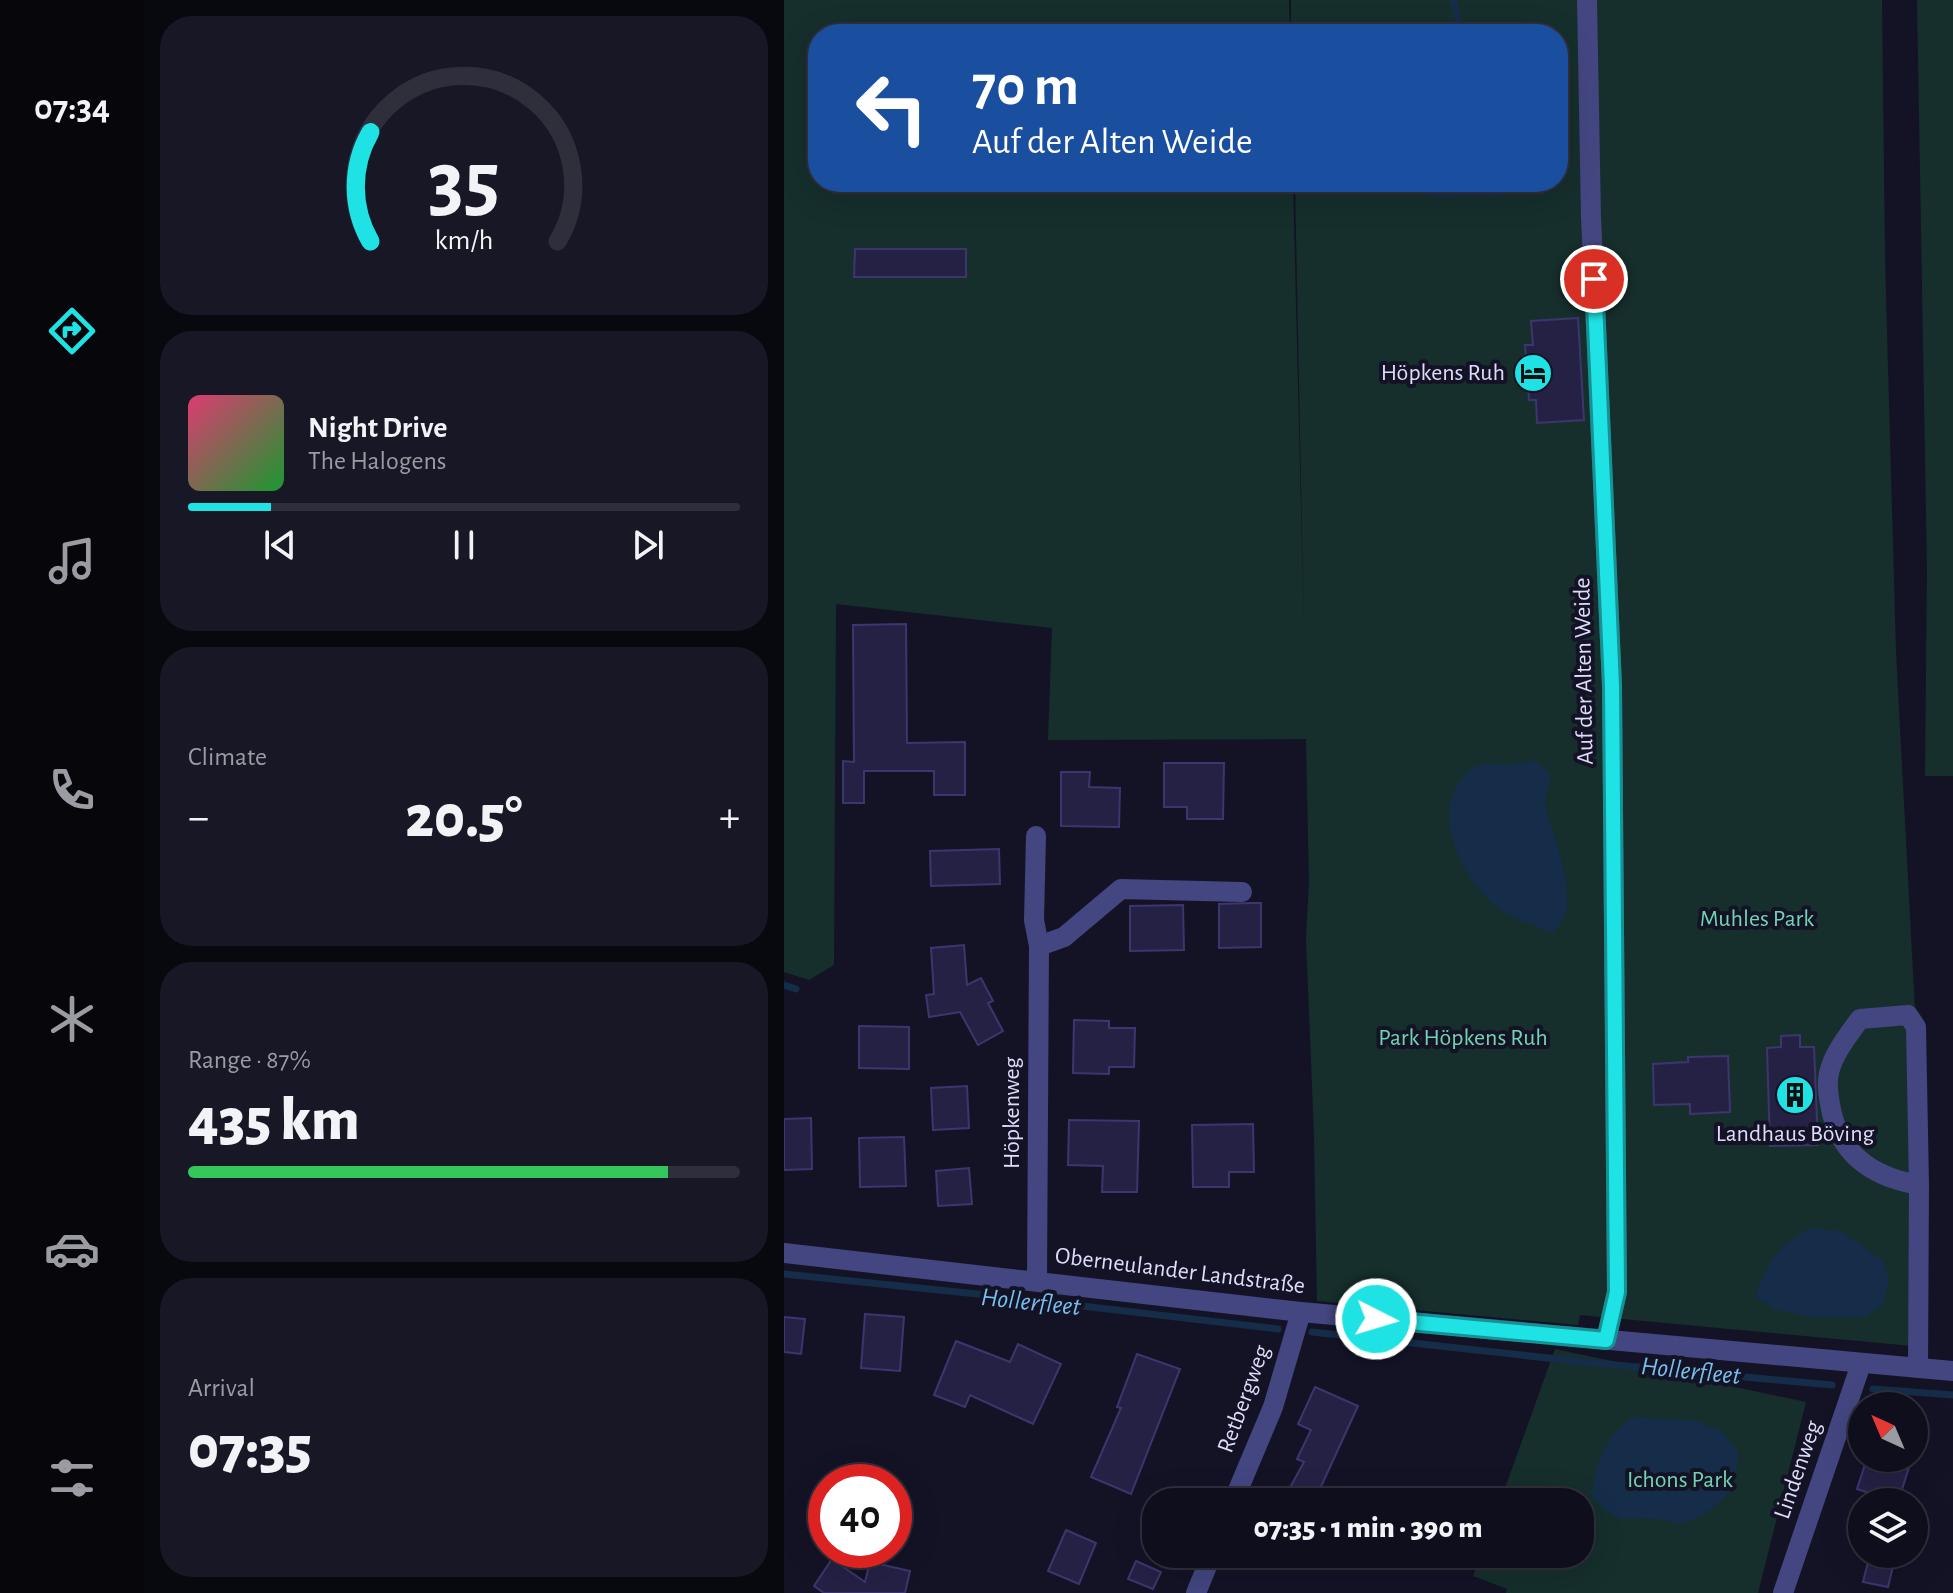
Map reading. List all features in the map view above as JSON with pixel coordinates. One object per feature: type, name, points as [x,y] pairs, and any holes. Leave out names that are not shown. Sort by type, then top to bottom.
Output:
[{"type":"street","name":"Auf der Alten Weide","points":[[1587,0],[1591,217],[1613,740],[1617,1292],[1606,1340]]},
{"type":"street","name":"Höpkenweg","points":[[1036,836],[1034,920],[1039,946],[1037,1280]]},
{"type":"street","points":[[1039,946],[1064,937],[1121,889],[1242,892]]},
{"type":"street","points":[[1918,1368],[1919,1185],[1916,1027],[1908,1015],[1860,1019],[1829,1072],[1828,1095],[1834,1126],[1849,1150],[1874,1172],[1919,1185]]},
{"type":"street","name":"Oberneulander Landstraße","points":[[784,1253],[1301,1312],[1953,1371]]},
{"type":"street","name":"Retbergweg","points":[[1239,1488],[1273,1407],[1301,1312]]},
{"type":"street","name":"Lindenweg","points":[[1783,1593],[1861,1364]]},
{"type":"street","points":[[1196,1593],[1206,1568]]},
{"type":"green space","points":[[784,0],[1289,0],[1290,24],[808,24],[808,192],[1293,192],[1304,632],[1295,192],[1568,192],[1568,24],[1291,24],[1291,0],[1882,0],[1885,260],[1896,653],[1921,1123],[1923,1347],[1580,1315],[1578,1325],[1317,1301],[1306,938],[1309,883],[1306,739],[1048,740],[1052,628],[836,604],[834,965],[809,980],[784,972]]},
{"type":"green space","points":[[1917,0],[1953,0],[1953,776],[1925,776],[1927,570]]},
{"type":"green space","name":"Ichons Park","points":[[1555,1349],[1806,1402],[1758,1593],[1506,1593],[1507,1589],[1473,1576],[1476,1568],[1594,1568],[1594,1488],[1505,1488]]},
{"type":"water","points":[[1407,192],[1505,193],[1498,198],[1439,198]]},
{"type":"water","points":[[1533,760],[1543,767],[1550,778],[1546,808],[1567,893],[1564,918],[1553,933],[1505,913],[1479,889],[1458,855],[1449,818],[1451,800],[1459,783],[1473,768],[1484,764],[1506,765]]},
{"type":"water","points":[[1810,1228],[1841,1231],[1883,1261],[1889,1278],[1884,1303],[1865,1317],[1813,1317],[1776,1310],[1755,1297],[1774,1256],[1788,1242]]},
{"type":"water","points":[[1631,1417],[1697,1421],[1721,1431],[1738,1451],[1731,1489],[1705,1513],[1683,1523],[1616,1517],[1594,1499],[1594,1488],[1602,1452]]},
{"type":"building","points":[[855,249],[966,249],[966,277],[854,277]]},
{"type":"building","points":[[1578,318],[1584,420],[1537,423],[1536,400],[1529,400],[1525,345],[1533,345],[1531,321]]},
{"type":"building","points":[[906,624],[907,743],[965,742],[965,795],[934,795],[934,771],[864,771],[864,803],[843,803],[843,761],[854,762],[853,625]]},
{"type":"building","points":[[1164,763],[1224,763],[1223,819],[1187,819],[1187,807],[1164,807]]},
{"type":"building","points":[[1061,772],[1090,772],[1089,787],[1120,788],[1119,827],[1061,826]]},
{"type":"building","points":[[999,849],[1000,884],[931,886],[930,851]]},
{"type":"building","points":[[1261,903],[1261,947],[1219,948],[1219,904]]},
{"type":"building","points":[[1183,905],[1184,950],[1130,951],[1130,906]]},
{"type":"building","points":[[964,945],[967,985],[981,978],[993,1001],[988,1003],[1003,1031],[978,1045],[960,1012],[929,1017],[926,995],[934,994],[931,948]]},
{"type":"building","points":[[1074,1020],[1109,1021],[1109,1028],[1135,1028],[1134,1067],[1109,1067],[1109,1074],[1073,1073]]},
{"type":"building","points":[[859,1026],[909,1027],[909,1069],[859,1068]]},
{"type":"building","name":"Landhaus Böving","points":[[1800,1035],[1800,1047],[1814,1047],[1818,1145],[1770,1146],[1767,1048],[1781,1047],[1781,1036]]},
{"type":"building","points":[[1728,1056],[1730,1112],[1690,1114],[1690,1104],[1654,1105],[1653,1064],[1688,1062],[1688,1057]]},
{"type":"building","points":[[967,1086],[969,1128],[933,1130],[931,1088]]},
{"type":"building","points":[[811,1118],[812,1169],[784,1170],[784,1119]]},
{"type":"building","points":[[1069,1120],[1139,1121],[1137,1192],[1102,1192],[1103,1166],[1068,1165]]},
{"type":"building","points":[[1253,1124],[1254,1172],[1229,1172],[1229,1187],[1193,1187],[1192,1125]]},
{"type":"building","points":[[904,1137],[906,1186],[860,1187],[859,1138]]},
{"type":"building","points":[[969,1168],[972,1204],[938,1206],[936,1171]]},
{"type":"building","points":[[865,1314],[904,1317],[900,1371],[861,1368]]},
{"type":"building","points":[[784,1317],[805,1319],[801,1354],[784,1352]]},
{"type":"building","points":[[956,1341],[1010,1362],[1018,1344],[1061,1364],[1033,1424],[970,1395],[965,1407],[934,1395]]},
{"type":"building","points":[[1137,1354],[1180,1369],[1131,1494],[1091,1477],[1121,1408],[1117,1407]]},
{"type":"building","points":[[1315,1387],[1358,1406],[1320,1488],[1290,1488],[1304,1462],[1297,1459],[1311,1430],[1298,1424]]},
{"type":"building","points":[[1862,1472],[1908,1472],[1902,1488],[1857,1488]]},
{"type":"building","points":[[1066,1530],[1096,1543],[1079,1584],[1048,1571]]},
{"type":"building","points":[[1136,1561],[1142,1564],[1142,1568],[1161,1572],[1153,1589],[1128,1579]]},
{"type":"building","points":[[826,1568],[845,1568],[865,1582],[868,1568],[910,1571],[905,1593],[824,1593],[814,1586]]},
{"type":"building","points":[[1866,1568],[1893,1568],[1888,1587],[1863,1582]]},
{"type":"waterway","points":[[1453,0],[1460,24]]},
{"type":"waterway","points":[[784,985],[796,989]]},
{"type":"waterway","name":"Hollerfleet","points":[[784,1274],[1278,1329]]},
{"type":"waterway","name":"Hollerfleet","points":[[1312,1332],[1832,1385]]},
{"type":"waterway","name":"Hollerfleet","points":[[1873,1389],[1953,1395]]},
{"type":"place","name":"Höpkens Ruh","points":[[1533,373]]},
{"type":"place","name":"Landhaus Böving","points":[[1795,1095]]},
{"type":"route","points":[[1376,1319],[1606,1340],[1617,1292],[1612,686],[1594,279]]},
{"type":"park label","name":"Muhles Park","points":[[1757,919]]},
{"type":"park label","name":"Park Höpkens Ruh","points":[[1463,1038]]}]
